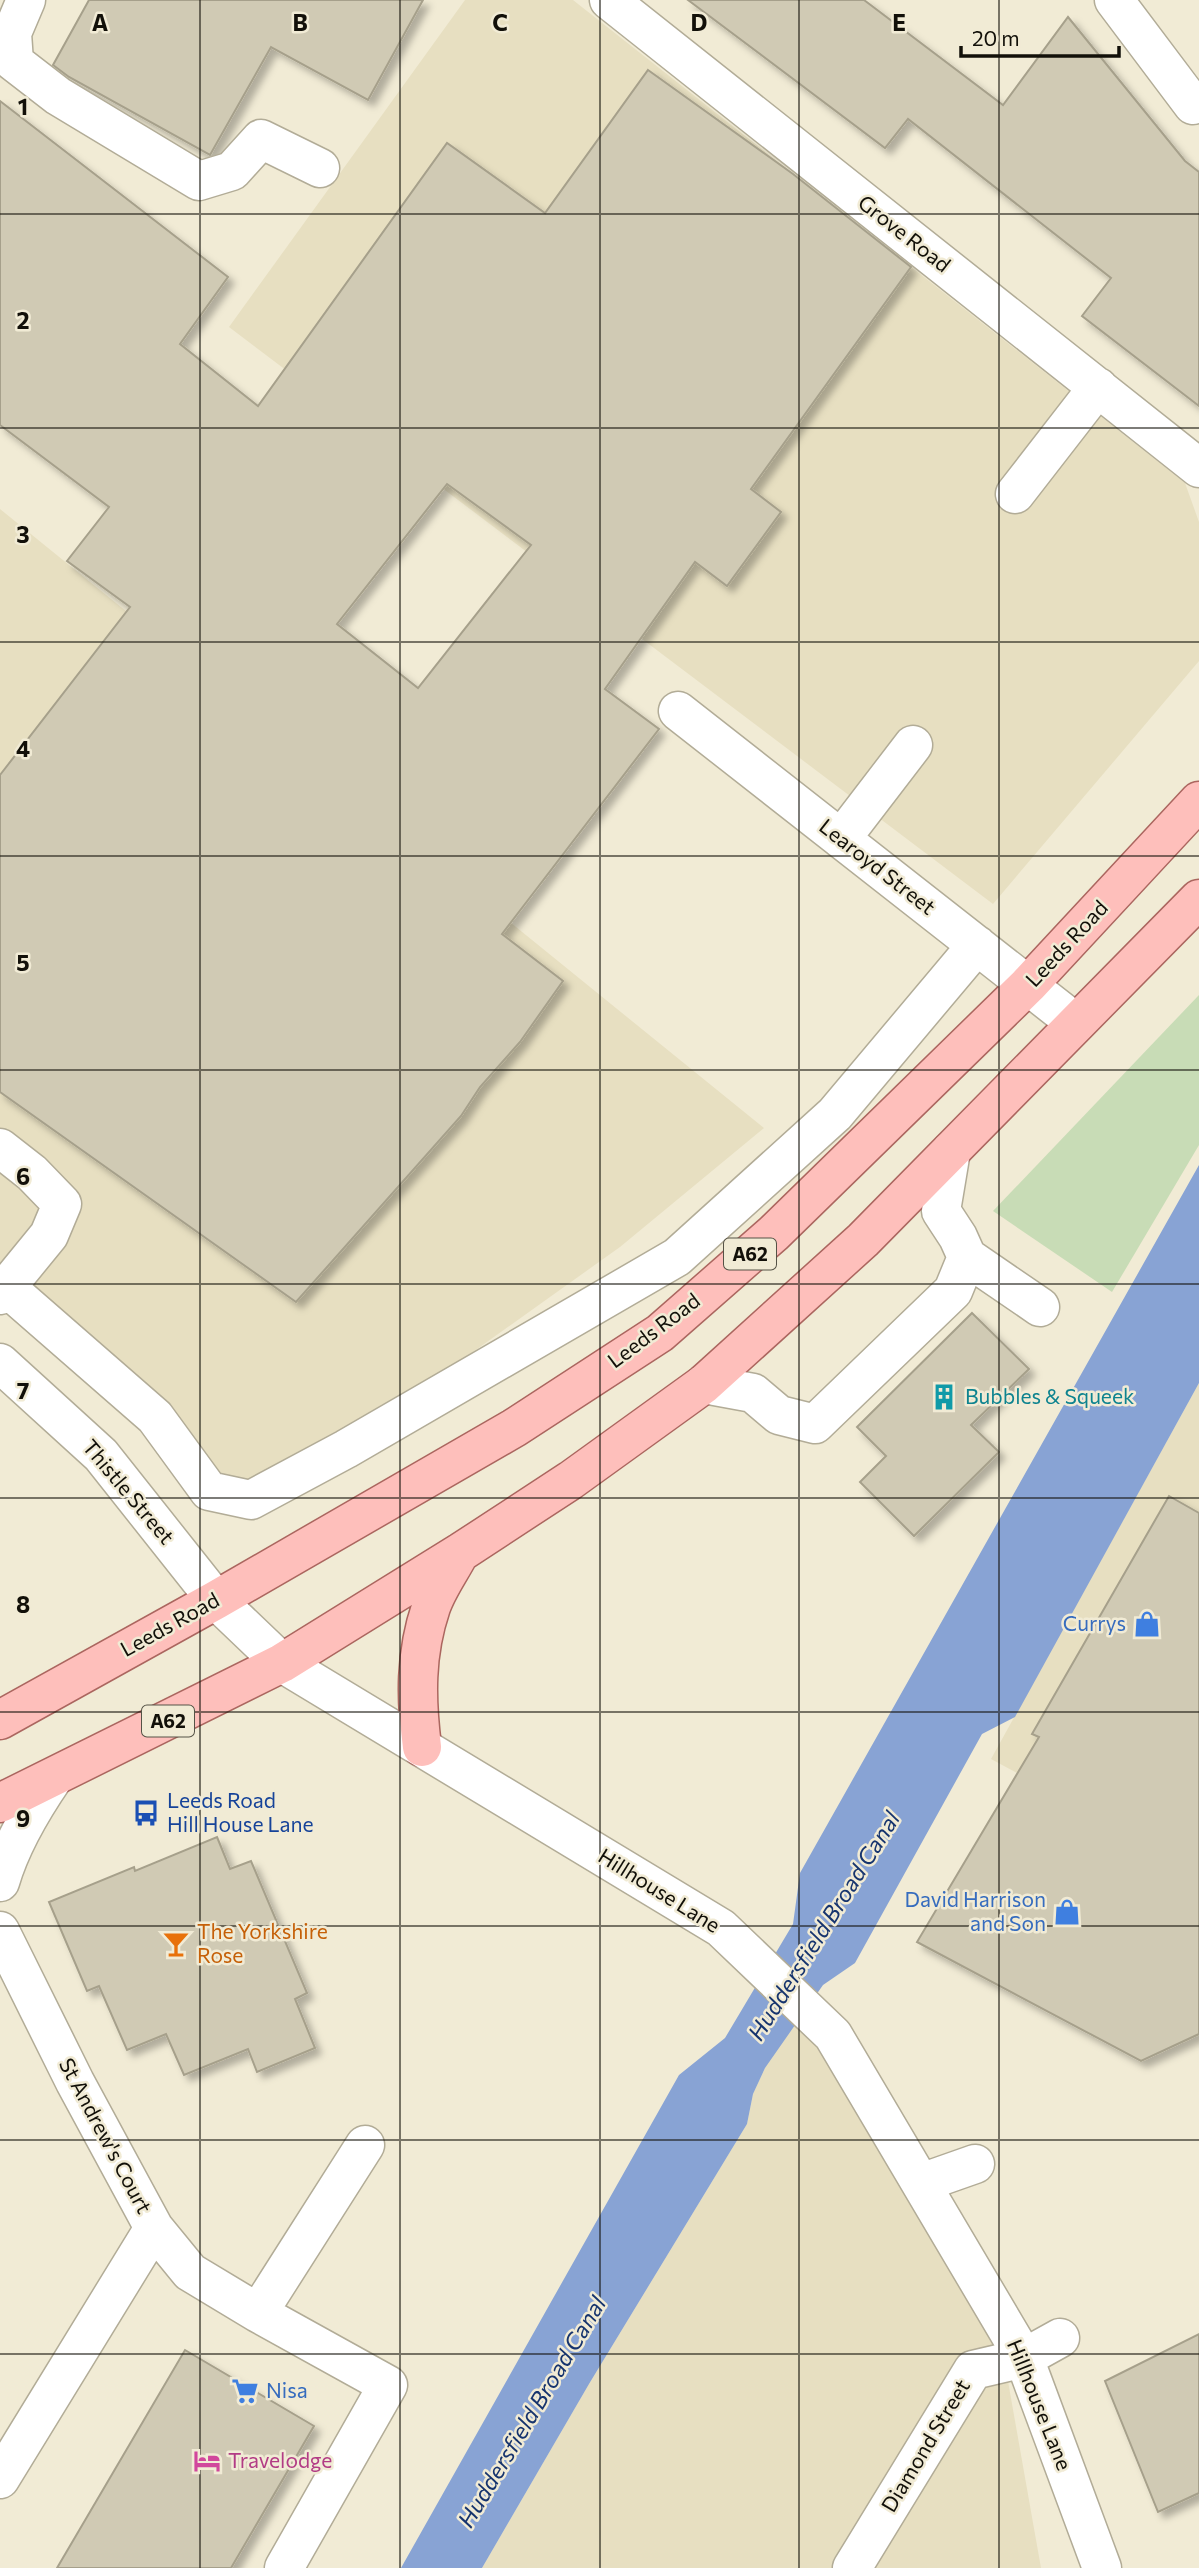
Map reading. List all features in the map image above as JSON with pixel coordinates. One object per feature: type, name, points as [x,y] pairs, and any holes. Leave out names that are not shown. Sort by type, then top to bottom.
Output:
[{"type":"main road","name":"Leeds Road","points":[[0,1720],[216,1600],[514,1428],[660,1333],[774,1233],[1028,985],[1199,801]]},
{"type":"main road","name":"A62","points":[[0,1803],[282,1663],[571,1480],[704,1384],[863,1240],[1199,899]]},
{"type":"main road","points":[[422,1747],[416,1703],[419,1657],[432,1605],[460,1552]]},
{"type":"street","points":[[26,0],[12,33],[14,62],[58,96],[199,181],[232,171],[261,139],[320,167]]},
{"type":"street","name":"Grove Road","points":[[609,0],[1199,468]]},
{"type":"street","points":[[1114,0],[1193,106],[1199,101]]},
{"type":"street","points":[[1015,494],[1098,387]]},
{"type":"street","name":"Learoyd Street","points":[[678,711],[1076,1023]]},
{"type":"street","points":[[841,839],[914,745]]},
{"type":"street","points":[[0,1149],[32,1173],[62,1204],[49,1235],[3,1291],[155,1417],[209,1491],[250,1500],[346,1448],[677,1257],[835,1114],[977,945]]},
{"type":"street","points":[[951,1151],[941,1211],[967,1257],[1040,1307]]},
{"type":"street","points":[[704,1384],[753,1393],[779,1415],[816,1424],[953,1291],[967,1257]]},
{"type":"street","name":"Thistle Street","points":[[0,1363],[102,1455],[216,1600]]},
{"type":"street","name":"Hillhouse Lane","points":[[216,1600],[282,1663],[721,1928],[833,2035],[1024,2358],[1102,2568]]},
{"type":"street","points":[[0,1882],[14,1845],[35,1804],[54,1777]]},
{"type":"street","name":"St Andrew's Court","points":[[0,1931],[75,2082],[153,2228],[0,2479]]},
{"type":"street","points":[[258,2313],[365,2145]]},
{"type":"street","points":[[922,2183],[975,2164]]},
{"type":"street","points":[[153,2228],[190,2272],[388,2385],[284,2568]]},
{"type":"street","name":"Diamond Street","points":[[852,2568],[973,2370],[1024,2358],[1060,2338]]},
{"type":"shaded area","points":[[465,0],[573,0],[1185,483],[1199,522],[1199,661],[993,904],[229,327]]},
{"type":"shaded area","points":[[0,509],[764,1128],[620,1247],[428,1384],[210,1502],[154,1437],[0,1301]]},
{"type":"shaded area","name":"Currys","points":[[1199,1383],[1199,1871],[991,1759]]},
{"type":"shaded area","points":[[792,2009],[831,2057],[1003,2353],[1041,2568],[482,2568],[589,2384],[747,2124],[753,2094]]},
{"type":"green space","points":[[1199,995],[1199,1145],[1112,1292],[993,1211]]},
{"type":"water","name":"Huddersfield Broad Canal","points":[[1199,1165],[1199,1383],[1015,1717],[982,1734],[855,1963],[823,1985],[765,2068],[753,2094],[747,2124],[589,2384],[482,2568],[401,2568],[679,2075],[725,2038],[793,1924],[800,1873]]},
{"type":"building","points":[[89,0],[423,0],[368,100],[271,47],[210,155],[69,77],[53,65]]},
{"type":"building","points":[[688,0],[864,0],[1003,105],[1068,17],[1185,161],[1199,172],[1199,406],[1082,316],[1111,278],[908,119],[885,148]]},
{"type":"building","points":[[648,70],[793,174],[911,267],[751,489],[781,512],[727,586],[695,562],[605,689],[659,729],[502,934],[563,981],[520,1042],[480,1087],[461,1116],[296,1302],[0,1092],[0,775],[130,607],[67,561],[109,507],[0,425],[0,101],[228,277],[180,344],[258,406],[447,143],[545,213]],"holes":[[[447,484],[531,545],[418,688],[337,624]]]},
{"type":"building","name":"Bubbles & Squeek","points":[[972,1313],[1029,1369],[971,1425],[999,1452],[914,1536],[860,1482],[886,1456],[857,1427]]},
{"type":"building","points":[[1169,1496],[1199,1513],[1199,2034],[1141,2061],[917,1942],[1039,1737],[1032,1734]]},
{"type":"building","name":"The Yorkshire Rose","points":[[217,1837],[230,1869],[251,1861],[307,1993],[295,1999],[315,2048],[257,2072],[248,2049],[184,2075],[166,2034],[127,2050],[99,1986],[87,1991],[49,1902],[134,1867],[135,1871]]},
{"type":"building","points":[[1199,2334],[1199,2493],[1158,2512],[1105,2381]]},
{"type":"building","name":"Travelodge","points":[[185,2350],[314,2426],[231,2568],[57,2568]]},
{"type":"place","name":"Bubbles & Squeek","points":[[944,1397]]},
{"type":"place","name":"Currys","points":[[1147,1624]]},
{"type":"place","name":"Leeds Road Hill House Lane","points":[[146,1813]]},
{"type":"place","name":"David Harrison and Son","points":[[1067,1912]]},
{"type":"place","name":"The Yorkshire Rose","points":[[176,1944]]},
{"type":"place","name":"Nisa","points":[[245,2391]]},
{"type":"place","name":"Travelodge","points":[[207,2461]]}]
